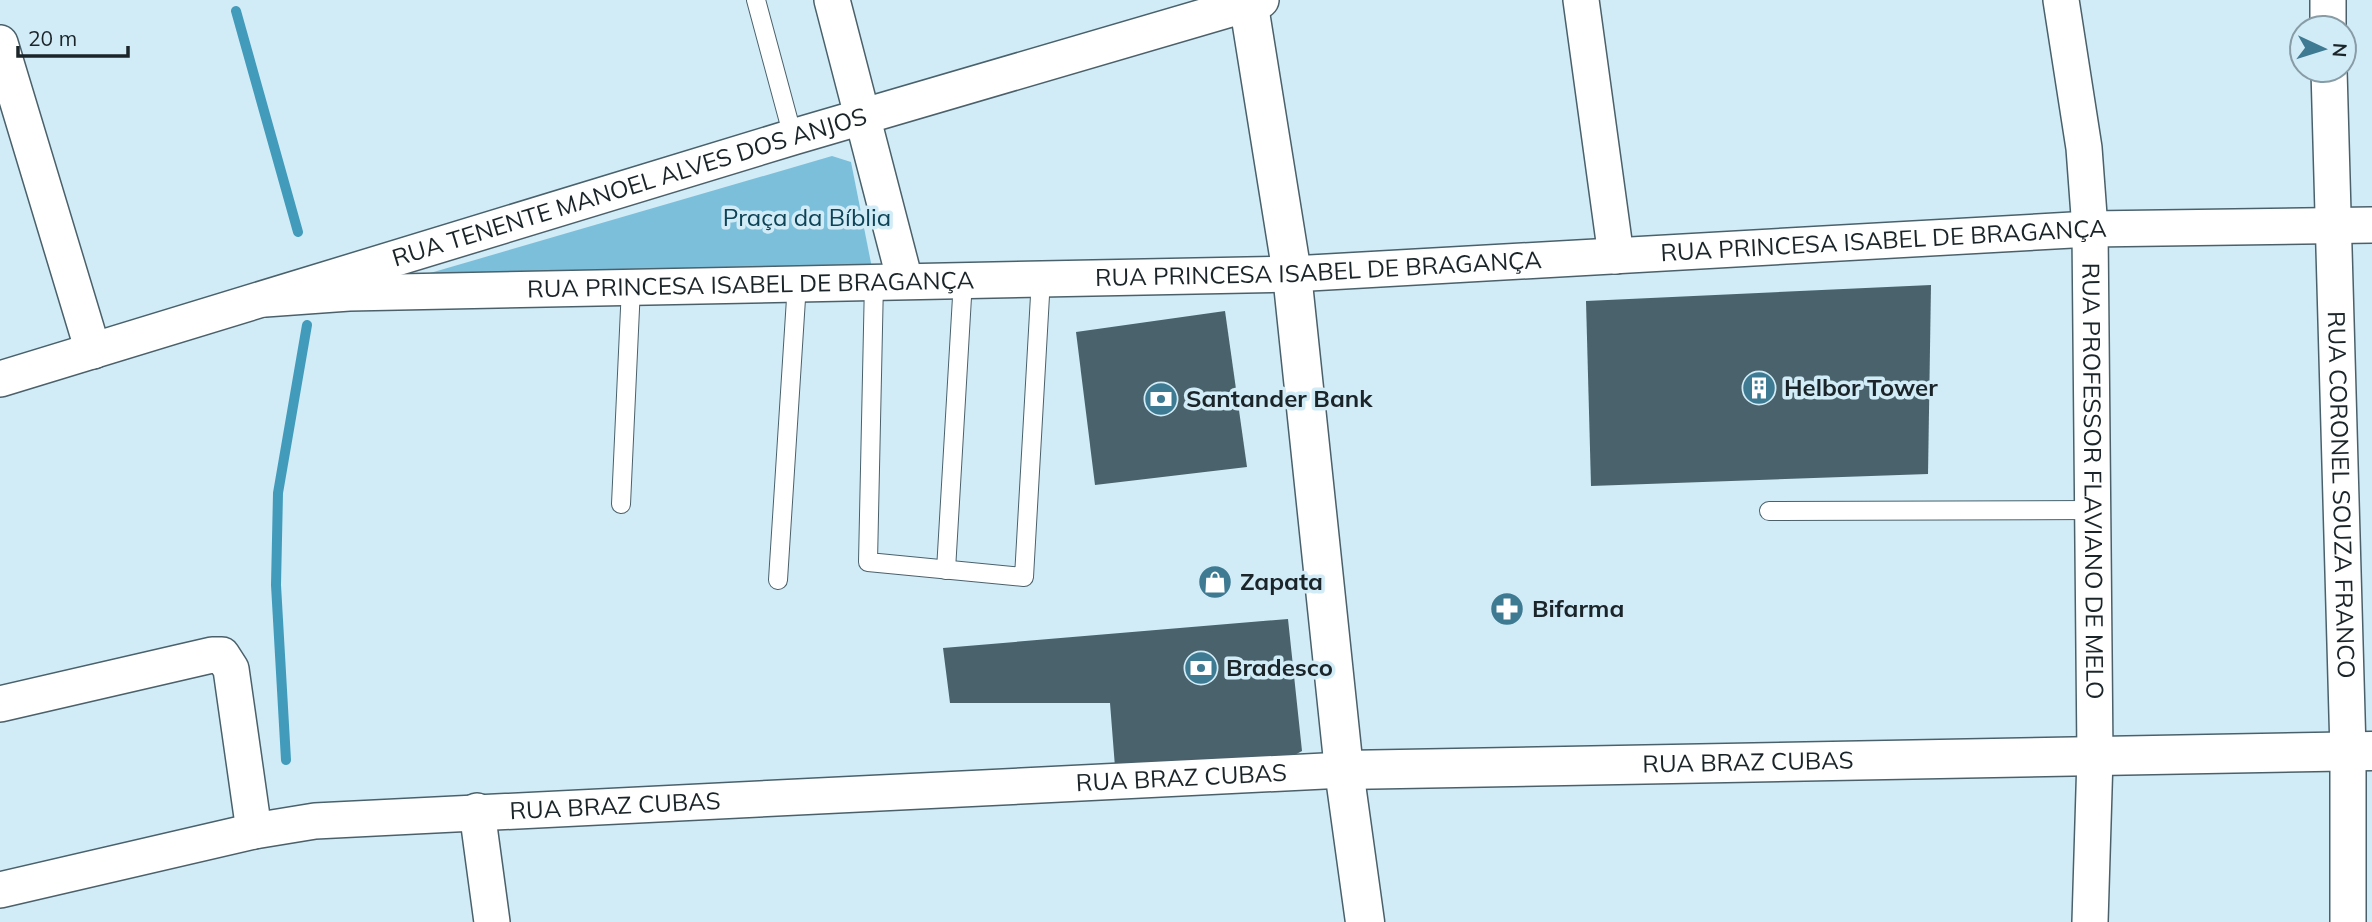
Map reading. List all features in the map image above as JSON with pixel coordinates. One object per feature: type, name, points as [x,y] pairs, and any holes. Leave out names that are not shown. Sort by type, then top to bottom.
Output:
[{"type":"main road","points":[[1252,1],[1292,274],[1344,770],[1365,922]]},
{"type":"main road","name":"RUA BRAZ CUBAS","points":[[1344,770],[2360,751]]},
{"type":"street","points":[[832,0],[863,117],[890,281]]},
{"type":"street","points":[[1581,0],[1616,256]]},
{"type":"street","name":"RUA PROFESSOR FLAVIANO DE MELO","points":[[2061,0],[2084,148],[2090,229],[2095,757],[2091,922]]},
{"type":"street","name":"RUA TENENTE MANOEL ALVES DOS ANJOS","points":[[349,283],[793,137],[1252,1]]},
{"type":"street","points":[[0,43],[93,351],[0,379]]},
{"type":"street","name":"RUA CORONEL SOUZA FRANCO","points":[[2329,84],[2331,225],[2360,751],[2348,922]]},
{"type":"street","name":"RUA PRINCESA ISABEL DE BRAGANÇA","points":[[93,351],[265,299],[349,283],[631,287],[1292,274],[2090,229],[2372,225]]},
{"type":"street","points":[[0,704],[212,655],[222,655],[231,669],[254,831]]},
{"type":"street","name":"RUA BRAZ CUBAS","points":[[0,890],[254,831],[315,821],[1344,770]]},
{"type":"street","points":[[477,811],[492,922]]},
{"type":"lane","points":[[756,0],[793,137]]},
{"type":"lane","points":[[890,281],[868,562],[1024,577],[1041,278]]},
{"type":"lane","points":[[946,570],[963,279]]},
{"type":"lane","points":[[778,580],[797,283]]},
{"type":"lane","points":[[621,504],[631,287]]},
{"type":"lane","points":[[1769,511],[2093,509]]},
{"type":"green space","name":"Praça da Bíblia","points":[[832,156],[851,162],[872,268],[389,285]]},
{"type":"building","name":"Helbor Tower","points":[[1931,285],[1928,474],[1591,486],[1586,301]]},
{"type":"building","name":"Santander Bank","points":[[1225,311],[1247,467],[1095,485],[1076,332]]},
{"type":"building","name":"Bradesco","points":[[1288,619],[1302,751],[1278,764],[1115,767],[1110,703],[950,703],[943,648]]},
{"type":"waterway","points":[[236,11],[298,232]]},
{"type":"waterway","points":[[286,760],[276,585],[278,493],[307,325]]},
{"type":"place","name":"Helbor Tower","points":[[1759,388]]},
{"type":"place","name":"Santander Bank","points":[[1161,399]]},
{"type":"place","name":"Zapata","points":[[1215,582]]},
{"type":"place","name":"Bifarma","points":[[1507,609]]},
{"type":"place","name":"Bradesco","points":[[1201,668]]}]
